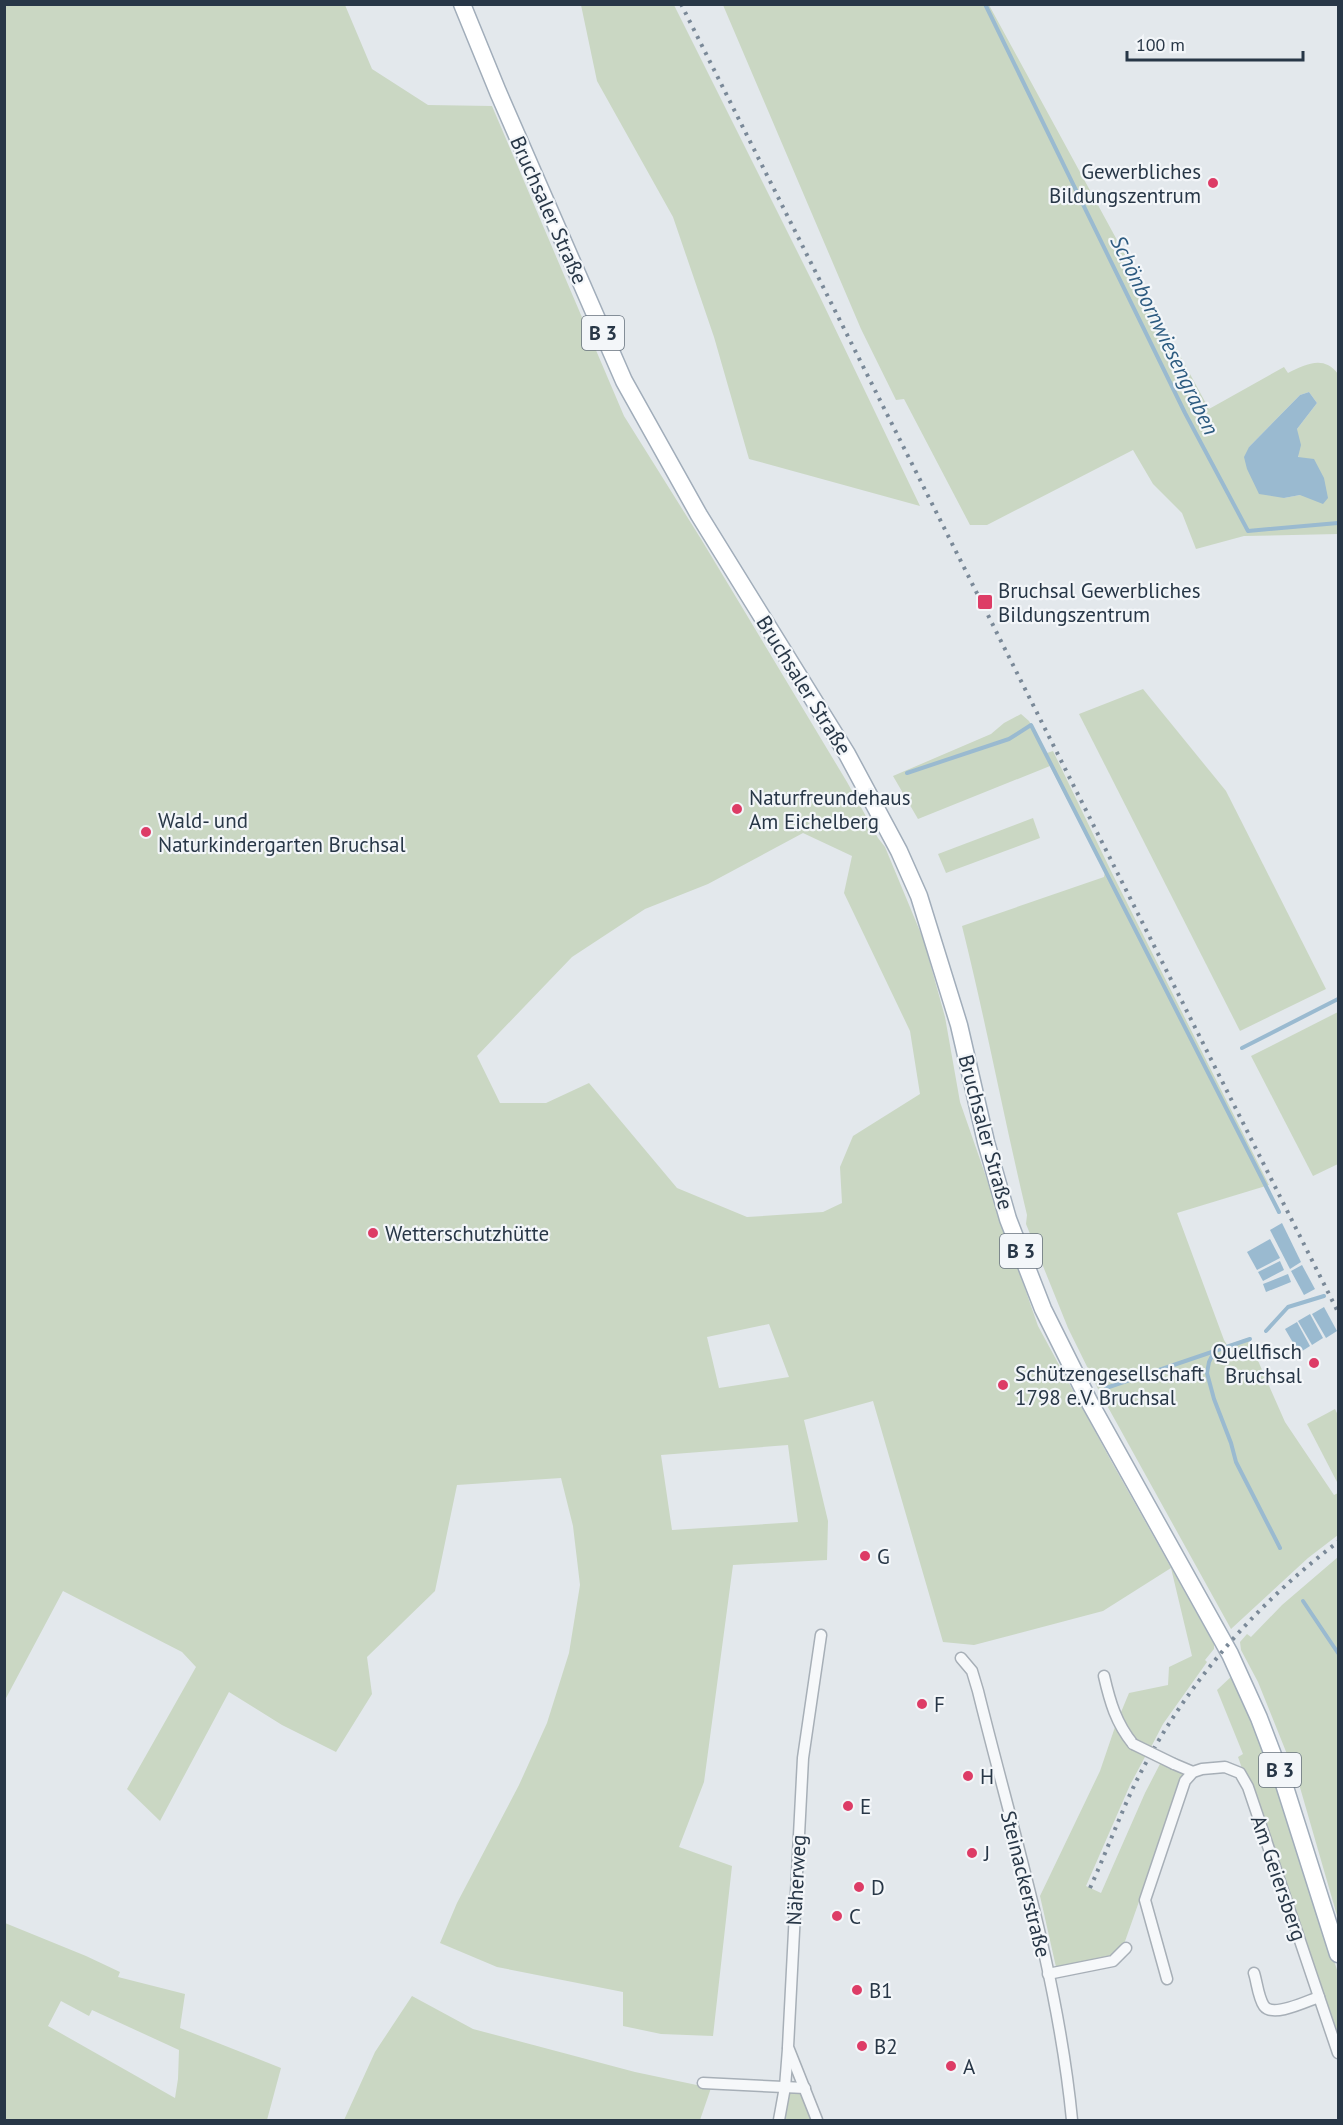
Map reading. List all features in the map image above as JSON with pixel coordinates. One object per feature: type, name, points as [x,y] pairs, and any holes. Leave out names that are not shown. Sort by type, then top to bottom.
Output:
[{"type":"main road","name":"Bruchsaler Straße","points":[[462,4],[624,381],[699,515],[859,774],[899,851],[919,896],[958,1025],[986,1142],[1008,1219],[1043,1309],[1090,1403],[1230,1654],[1273,1750],[1338,1954]]},
{"type":"street","name":"Näherweg","points":[[817,2121],[788,2047],[803,1758],[821,1635]]},
{"type":"street","name":"Steinackerstraße","points":[[962,1658],[972,1671],[978,1691],[1027,1882],[1048,1974],[1069,2088],[1072,2121]]},
{"type":"street","points":[[1104,1676],[1112,1708],[1121,1730],[1133,1744],[1193,1772],[1185,1781],[1145,1900],[1167,1979]]},
{"type":"street","name":"Am Geiersberg","points":[[1193,1772],[1225,1767],[1240,1773],[1248,1787],[1338,2053]]},
{"type":"street","name":"Steinackerstraße","points":[[1048,1974],[1113,1961],[1126,1948]]},
{"type":"street","points":[[1254,1972],[1262,2004],[1266,2009],[1282,2010],[1319,1997]]},
{"type":"street","points":[[779,2121],[785,2087],[788,2047]]},
{"type":"street","points":[[703,2083],[805,2088]]},
{"type":"green space","points":[[5,5],[345,5],[372,69],[428,105],[492,106],[624,416],[701,539],[885,847],[924,941],[945,1017],[960,1102],[1038,1326],[1214,1644],[1214,1649],[1163,1724],[1150,1749],[1135,1741],[1119,1717],[1129,1693],[1168,1685],[1169,1667],[1192,1656],[1171,1568],[1103,1611],[974,1645],[943,1642],[873,1401],[804,1420],[828,1521],[827,1560],[733,1565],[704,1782],[679,1847],[732,1866],[713,2036],[661,2034],[623,2026],[623,1992],[497,1967],[440,1943],[457,1903],[519,1785],[547,1723],[569,1653],[580,1585],[573,1526],[561,1478],[457,1485],[435,1591],[367,1657],[372,1694],[336,1752],[282,1725],[229,1692],[160,1821],[127,1789],[196,1667],[182,1652],[63,1591],[5,1700]],"holes":[[[803,833],[852,856],[844,893],[910,1031],[920,1094],[853,1136],[840,1167],[842,1203],[823,1212],[747,1217],[677,1188],[589,1083],[546,1103],[500,1103],[477,1056],[572,957],[645,909],[708,884]],[[769,1324],[789,1377],[719,1388],[707,1337]],[[788,1445],[798,1522],[672,1530],[661,1455]]]},
{"type":"green space","points":[[581,5],[674,5],[819,295],[920,506],[749,459],[714,337],[673,217],[597,81]]},
{"type":"green space","points":[[723,5],[989,5],[1209,409],[1284,367],[1288,373],[1308,364],[1321,363],[1333,368],[1338,374],[1338,534],[1244,536],[1196,549],[1182,513],[1153,484],[1133,450],[987,525],[970,525],[904,399],[896,400],[861,329]],"holes":[[[1309,392],[1317,403],[1297,429],[1300,495],[1284,498],[1249,447],[1300,395]]]},
{"type":"green space","points":[[1143,689],[1226,791],[1326,989],[1240,1031],[1079,714]]},
{"type":"green space","points":[[1021,714],[1029,721],[1047,753],[1053,751],[1269,1185],[1177,1213],[1224,1340],[1227,1345],[1248,1338],[1285,1422],[1334,1495],[1338,1493],[1338,1535],[1308,1558],[1231,1629],[1099,1391],[1068,1328],[1026,1224],[1027,1215],[962,926],[1104,877],[1105,872],[1050,766],[918,819],[893,776],[991,734],[1004,723]]},
{"type":"green space","points":[[1033,818],[1040,838],[946,873],[938,854]]},
{"type":"green space","points":[[1338,1012],[1338,1164],[1313,1176],[1251,1056]]},
{"type":"green space","points":[[1335,1409],[1338,1415],[1337,1482],[1307,1424]]},
{"type":"green space","points":[[1338,1557],[1338,1919],[1299,1784],[1258,1682],[1241,1650],[1240,1642],[1247,1634],[1251,1637],[1282,1605]]},
{"type":"green space","points":[[1234,1674],[1261,1730],[1338,1973],[1338,2040],[1238,1757],[1243,1754],[1217,1690]]},
{"type":"green space","points":[[1115,1727],[1129,1747],[1146,1755],[1130,1785],[1086,1886],[1101,1893],[1161,1762],[1184,1774],[1123,1947],[1113,1956],[1056,1967],[1040,1896],[1100,1771]]},
{"type":"green space","points":[[5,1923],[120,1972],[118,1977],[185,1994],[180,2028],[281,2068],[267,2120],[5,2120]],"holes":[[[61,2001],[89,2016],[92,2010],[179,2050],[175,2098],[48,2026]]]},
{"type":"green space","points":[[412,1996],[473,2029],[635,2072],[711,2088],[700,2120],[344,2120],[375,2052]]},
{"type":"green space","points":[[785,2087],[805,2088],[817,2120],[779,2120]]},
{"type":"water","points":[[1309,392],[1317,403],[1297,429],[1301,445],[1298,457],[1314,459],[1324,478],[1328,498],[1323,504],[1300,495],[1284,498],[1259,494],[1244,457],[1249,447],[1300,395]]},
{"type":"water","points":[[1282,1223],[1301,1262],[1290,1269],[1270,1230]]},
{"type":"water","points":[[1270,1239],[1280,1258],[1257,1270],[1247,1252]]},
{"type":"water","points":[[1280,1261],[1284,1270],[1263,1281],[1258,1272]]},
{"type":"water","points":[[1302,1265],[1315,1289],[1304,1295],[1291,1271]]},
{"type":"water","points":[[1288,1274],[1291,1282],[1266,1292],[1263,1284]]},
{"type":"water","points":[[1324,1307],[1337,1331],[1326,1338],[1312,1314]]},
{"type":"water","points":[[1310,1314],[1323,1338],[1312,1345],[1298,1321]]},
{"type":"water","points":[[1297,1322],[1310,1346],[1299,1353],[1285,1329]]},
{"type":"waterway","name":"Schönbornwiesengraben","points":[[985,4],[1185,413],[1248,531],[1338,523]]},
{"type":"waterway","points":[[907,773],[1009,739],[1031,725],[1279,1212]]},
{"type":"waterway","points":[[1242,1048],[1338,999]]},
{"type":"waterway","points":[[1266,1331],[1288,1307],[1324,1296]]},
{"type":"waterway","points":[[1106,1388],[1250,1339]]},
{"type":"waterway","points":[[1214,1352],[1207,1373],[1214,1399],[1236,1462],[1280,1548]]},
{"type":"waterway","points":[[1303,1601],[1338,1653]]},
{"type":"railway","points":[[681,4],[1338,1312]]},
{"type":"railway","points":[[1090,1888],[1133,1788],[1152,1752],[1196,1684],[1248,1622],[1307,1567],[1338,1542]]},
{"type":"place","name":"Gewerbliches Bildungszentrum","points":[[1213,183]]},
{"type":"place","name":"Bruchsal Gewerbliches Bildungszentrum","points":[[985,602]]},
{"type":"place","name":"Naturfreundehaus Am Eichelberg","points":[[737,809]]},
{"type":"place","name":"Wald- und Naturkindergarten Bruchsal","points":[[146,832]]},
{"type":"place","name":"Wetterschutzhütte","points":[[373,1233]]},
{"type":"place","name":"Quellfisch Bruchsal","points":[[1314,1363]]},
{"type":"place","name":"Schützengesellschaft 1798 e.V. Bruchsal","points":[[1003,1385]]},
{"type":"place","name":"G","points":[[865,1556]]},
{"type":"place","name":"F","points":[[922,1704]]},
{"type":"place","name":"H","points":[[968,1776]]},
{"type":"place","name":"E","points":[[848,1806]]},
{"type":"place","name":"J","points":[[972,1853]]},
{"type":"place","name":"D","points":[[859,1887]]},
{"type":"place","name":"C","points":[[837,1916]]},
{"type":"place","name":"B1","points":[[857,1990]]},
{"type":"place","name":"B2","points":[[862,2046]]},
{"type":"place","name":"A","points":[[951,2066]]}]
